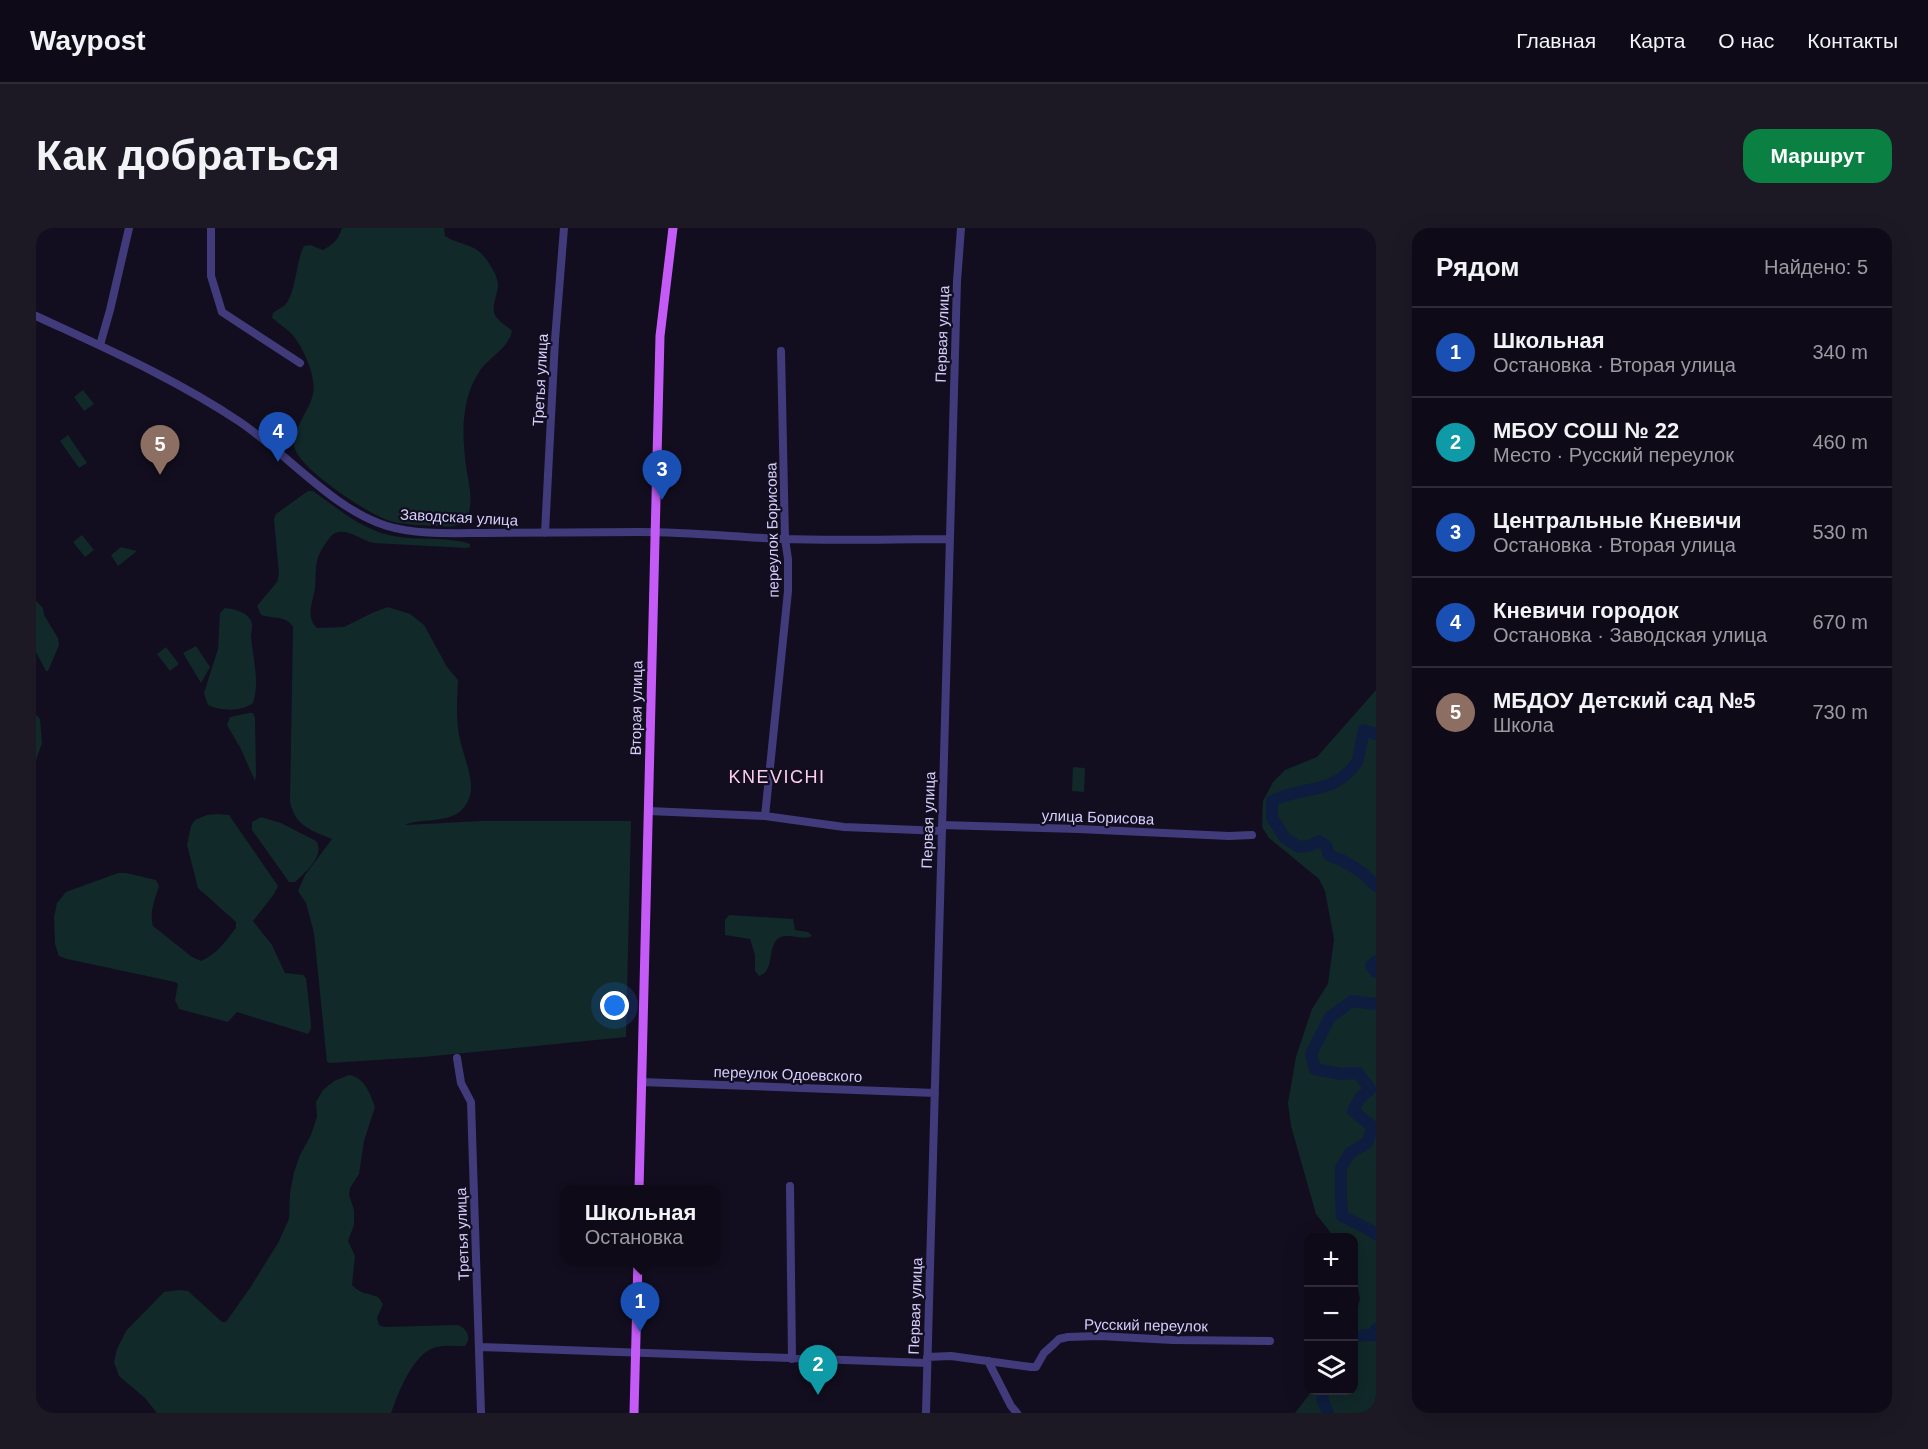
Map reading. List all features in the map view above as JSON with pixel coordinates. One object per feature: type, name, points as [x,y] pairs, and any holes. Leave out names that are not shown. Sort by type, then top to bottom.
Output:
[{"type":"main road","name":"Вторая улица","points":[[639,1185],[660,336],[673,228]]},
{"type":"main road","points":[[634,1413],[638,1263]]},
{"type":"street","points":[[100,345],[129,228]]},
{"type":"street","points":[[211,228],[211,276],[222,312],[300,363]]},
{"type":"street","name":"Третья улица","points":[[545,534],[555,340],[564,228]]},
{"type":"street","name":"Первая улица","points":[[926,1413],[949,539],[957,281],[961,228]]},
{"type":"street","name":"Заводская улица","points":[[36,316],[174,382],[221,410],[260,435],[337,499],[360,514],[388,527],[462,534],[654,532],[785,539],[949,539]]},
{"type":"street","name":"переулок Борисова","points":[[765,816],[788,591],[781,351]]},
{"type":"street","points":[[649,811],[765,816],[844,826],[942,828]]},
{"type":"street","name":"улица Борисова","points":[[942,828],[1078,829],[1252,835]]},
{"type":"street","name":"Третья улица","points":[[457,1058],[461,1083],[471,1102],[481,1413]]},
{"type":"street","name":"переулок Одоевского","points":[[641,1082],[935,1093]]},
{"type":"street","points":[[790,1186],[792,1359]]},
{"type":"street","name":"Русский переулок","points":[[480,1347],[792,1359],[927,1360],[951,1356],[1036,1367],[1044,1353],[1059,1340],[1068,1337],[1270,1341]]},
{"type":"street","points":[[988,1360],[1011,1406],[1017,1413]]},
{"type":"green space","points":[[342,228],[444,228],[445,236],[474,248],[482,254],[495,274],[498,287],[494,312],[498,319],[512,331],[503,348],[481,369],[467,400],[464,438],[470,506],[466,519],[460,524],[448,527],[412,524],[393,522],[377,516],[321,479],[300,458],[295,449],[294,436],[313,394],[313,379],[299,344],[290,332],[272,318],[273,313],[289,300],[304,246],[310,245],[323,250],[335,241]]},
{"type":"green space","points":[[83,390],[94,404],[84,411],[74,397]]},
{"type":"green space","points":[[68,435],[87,463],[79,468],[60,441]]},
{"type":"green space","points":[[308,491],[313,491],[364,526],[387,535],[454,540],[470,544],[470,547],[466,548],[374,543],[348,533],[336,533],[328,540],[318,558],[311,619],[317,628],[344,627],[388,607],[410,614],[424,625],[447,667],[458,680],[458,728],[468,766],[470,797],[464,808],[452,816],[405,825],[482,821],[631,821],[626,1037],[423,1057],[327,1062],[314,933],[306,903],[298,891],[305,875],[332,839],[300,822],[290,802],[293,627],[283,619],[261,615],[257,606],[277,582],[279,574],[274,519],[276,514]]},
{"type":"green space","points":[[82,535],[94,550],[85,557],[73,542]]},
{"type":"green space","points":[[121,547],[137,551],[118,566],[111,555]]},
{"type":"green space","points":[[36,601],[43,608],[44,615],[58,638],[59,645],[48,671],[36,652]]},
{"type":"green space","points":[[225,608],[242,612],[252,623],[255,695],[253,703],[237,709],[208,705],[204,693],[218,649],[220,613]]},
{"type":"green space","points":[[196,646],[210,667],[201,683],[183,653]]},
{"type":"green space","points":[[166,647],[179,664],[170,671],[157,654]]},
{"type":"green space","points":[[1376,690],[1376,1413],[1295,1413],[1309,1395],[1358,1395],[1358,1306],[1360,1299],[1358,1233],[1331,1233],[1316,1214],[1291,1126],[1288,1103],[1296,1057],[1312,1009],[1328,984],[1334,939],[1325,891],[1319,879],[1269,838],[1262,827],[1263,801],[1273,782],[1285,770],[1317,757]]},
{"type":"green space","points":[[253,713],[255,718],[255,781],[227,725],[230,717]]},
{"type":"green space","points":[[36,715],[40,719],[42,743],[36,760]]},
{"type":"green space","points":[[1073,767],[1085,768],[1084,792],[1072,791]]},
{"type":"green space","points":[[207,815],[229,815],[278,886],[253,921],[272,945],[285,973],[303,975],[306,978],[311,1023],[308,1034],[237,1012],[228,1022],[179,1009],[175,1000],[178,984],[175,982],[59,956],[55,944],[54,917],[57,903],[66,892],[118,873],[156,880],[159,886],[152,911],[153,926],[192,957],[201,961],[216,951],[236,928],[236,922],[198,888],[187,845],[191,826],[195,820]]},
{"type":"green space","points":[[261,817],[281,823],[316,841],[318,852],[316,858],[309,869],[295,882],[289,882],[252,830],[252,822]]},
{"type":"green space","points":[[729,915],[793,919],[795,930],[808,932],[812,936],[778,938],[773,946],[767,970],[759,976],[755,971],[755,955],[750,939],[725,935],[725,920]]},
{"type":"green space","points":[[349,1075],[362,1082],[369,1091],[375,1107],[364,1141],[359,1174],[350,1188],[349,1195],[354,1210],[354,1225],[348,1241],[355,1256],[352,1285],[361,1292],[378,1297],[383,1304],[377,1318],[379,1325],[384,1327],[458,1325],[467,1334],[467,1343],[465,1346],[436,1347],[420,1357],[408,1375],[391,1413],[157,1413],[145,1398],[119,1376],[114,1362],[117,1349],[126,1331],[164,1292],[179,1290],[188,1291],[222,1322],[226,1322],[278,1243],[289,1219],[294,1172],[317,1117],[316,1102],[323,1090],[334,1081]]},
{"type":"waterway","points":[[1376,734],[1364,730],[1357,762],[1338,780],[1272,801],[1272,818],[1285,838],[1299,847],[1309,846],[1319,841],[1326,846],[1329,855],[1355,868],[1376,886]]},
{"type":"waterway","points":[[1376,961],[1371,966],[1376,972]]},
{"type":"waterway","points":[[1376,1004],[1352,1001],[1330,1017],[1311,1054],[1315,1069],[1341,1074],[1358,1073],[1370,1089],[1360,1098],[1353,1111],[1373,1127],[1367,1143],[1350,1153],[1341,1168],[1341,1198],[1342,1216],[1376,1234]]},
{"type":"waterway","points":[[1358,1336],[1374,1335],[1376,1329]]},
{"type":"waterway","points":[[1323,1395],[1322,1399],[1328,1413]]},
{"type":"place","name":"Кневичи городок","points":[[278,462]]},
{"type":"place","name":"МБДОУ Детский сад №5","points":[[160,475]]},
{"type":"place","name":"Центральные Кневичи","points":[[662,500]]},
{"type":"place","name":"Школьная","points":[[640,1332]]},
{"type":"place","name":"МБОУ СОШ № 22","points":[[818,1395]]},
{"type":"district","name":"KNEVICHI","points":[[777,777]]}]
